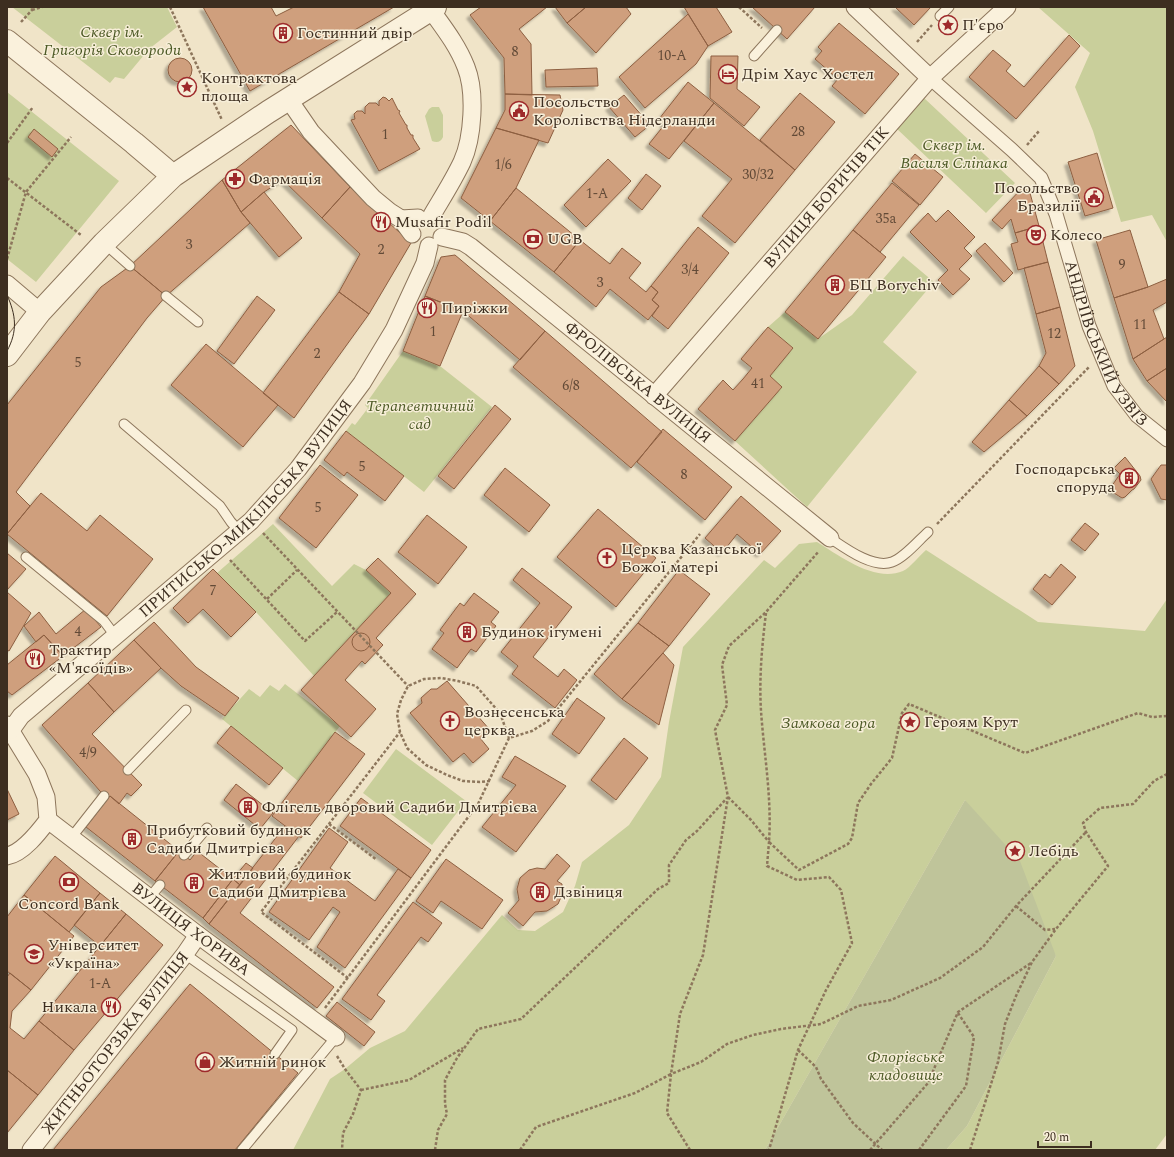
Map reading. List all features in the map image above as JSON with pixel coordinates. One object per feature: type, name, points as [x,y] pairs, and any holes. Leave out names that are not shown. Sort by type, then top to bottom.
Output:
[{"type":"street","name":"АНДРІЇВСЬКИЙ УЗВІЗ","points":[[855,7],[930,78],[1012,150],[1041,178],[1056,214],[1089,326],[1114,386],[1137,416],[1167,440]]},
{"type":"street","name":"ВУЛИЦЯ БОРИЧІВ ТІК","points":[[654,396],[930,78],[1007,7]]},
{"type":"street","points":[[7,355],[40,312],[104,243],[173,176],[289,100],[433,8],[460,52],[467,67],[472,87],[472,115],[462,161],[417,217],[412,234],[419,244],[435,242],[443,230],[441,222],[417,217],[390,212],[373,198],[311,132],[289,100]]},
{"type":"street","points":[[7,41],[173,176]]},
{"type":"street","name":"ФРОЛІВСЬКА ВУЛИЦЯ","points":[[435,242],[463,242],[471,247],[830,538]]},
{"type":"street","name":"ПРИТИСЬКО-МИКІЛЬСЬКА ВУЛИЦЯ","points":[[9,728],[21,716],[245,526],[298,469],[362,384],[394,330],[435,242]]},
{"type":"street","points":[[7,284],[40,312]]},
{"type":"street","points":[[7,856],[12,855],[33,839],[48,820],[46,797],[36,774],[9,728]]},
{"type":"street","name":"ВУЛИЦЯ ХОРИВА","points":[[48,820],[72,838],[155,891],[198,935],[316,1021],[335,1045]]},
{"type":"street","name":"ЖИТНЬОТОРЗЬКА ВУЛИЦЯ","points":[[31,1150],[185,954],[198,935]]},
{"type":"lane","points":[[940,16],[949,7]]},
{"type":"lane","points":[[754,56],[774,33]]},
{"type":"lane","points":[[104,243],[130,266]]},
{"type":"lane","points":[[166,296],[198,322]]},
{"type":"lane","points":[[124,424],[245,526]]},
{"type":"lane","points":[[830,538],[852,553],[881,564],[892,562],[900,558],[928,532]]},
{"type":"lane","points":[[26,557],[104,621],[112,633],[116,635]]},
{"type":"lane","points":[[128,770],[186,710]]},
{"type":"lane","points":[[72,838],[104,796]]},
{"type":"lane","points":[[184,855],[207,828]]},
{"type":"lane","points":[[185,954],[292,1030],[275,1054]]},
{"type":"lane","points":[[242,1150],[335,1045]]},
{"type":"path","points":[[21,22],[32,8],[42,7]]},
{"type":"path","points":[[170,7],[223,121]]},
{"type":"path","points":[[739,7],[774,33]]},
{"type":"path","points":[[915,46],[940,16]]},
{"type":"path","points":[[7,143],[33,107]]},
{"type":"path","points":[[1027,146],[1039,131]]},
{"type":"path","points":[[7,259],[26,192],[71,137]]},
{"type":"path","points":[[7,178],[81,235]]},
{"type":"path","points":[[928,532],[1090,366]]},
{"type":"path","points":[[245,526],[298,570],[408,686]]},
{"type":"path","points":[[509,738],[532,731],[548,721],[700,534]]},
{"type":"path","points":[[690,1150],[667,1113],[680,1014],[703,955],[728,797],[715,730],[727,705],[722,665],[729,646],[766,612],[830,538]]},
{"type":"path","points":[[226,555],[305,640],[337,612]]},
{"type":"path","points":[[266,599],[298,570]]},
{"type":"path","points":[[766,612],[761,651],[761,709],[771,818],[767,866],[797,880],[829,877],[841,890],[852,943],[826,990],[798,1050],[769,1150]]},
{"type":"path","points":[[316,1021],[478,804],[490,781],[509,738],[500,713],[476,686],[458,680],[441,678],[424,679],[408,686],[401,700],[397,714],[400,732],[407,748],[426,765],[447,775],[463,780],[480,782],[490,781]]},
{"type":"path","points":[[728,797],[751,820],[769,842],[799,870],[848,844],[852,838],[858,804],[871,784],[892,758],[902,713],[908,704],[1025,753],[1138,713],[1152,716],[1167,716]]},
{"type":"path","points":[[348,978],[261,912],[400,732]]},
{"type":"path","points":[[970,1150],[998,1062],[1005,1024],[1032,962],[1056,929],[1108,866],[1086,832],[1083,823],[1100,808],[1134,804],[1154,781],[1167,774]]},
{"type":"path","points":[[435,1150],[438,1130],[447,1114],[444,1080],[457,1058],[478,1029],[521,1019],[658,889],[669,883],[669,865],[686,840],[697,831],[728,797]]},
{"type":"path","points":[[329,824],[377,860]]},
{"type":"path","points":[[520,1150],[536,1127],[635,1094],[672,1074],[701,1062],[727,1044],[753,1035],[781,1029],[821,1024],[858,1006],[891,1000],[940,978],[983,947],[1016,906],[1086,832]]},
{"type":"path","points":[[1016,906],[1045,930],[1056,929]]},
{"type":"path","points":[[870,1150],[928,1083],[958,1012],[1032,962]]},
{"type":"path","points":[[920,1150],[966,1086],[974,1037],[958,1012]]},
{"type":"path","points":[[335,1045],[345,1069],[361,1090]]},
{"type":"path","points":[[361,1090],[409,1080],[465,1048]]},
{"type":"path","points":[[798,1050],[816,1067],[821,1079],[853,1123],[882,1150]]},
{"type":"path","points":[[342,1150],[343,1133],[353,1114],[361,1090]]},
{"type":"green space","name":"Сквер ім. Григорія Сковороди","points":[[12,7],[167,7],[177,27],[149,49],[124,79],[115,77],[110,83]]},
{"type":"green space","points":[[1038,7],[1167,7],[1167,242],[1152,215],[1121,222],[1093,131],[1075,87],[1090,53]]},
{"type":"green space","points":[[7,92],[119,181],[36,282],[7,259]]},
{"type":"green space","name":"Сквер ім. Василя Сліпака","points":[[924,98],[1015,183],[986,213],[896,128]]},
{"type":"green space","points":[[432,107],[439,107],[443,115],[443,137],[437,142],[432,141],[425,116]]},
{"type":"green space","points":[[903,256],[934,282],[883,342],[917,372],[807,507],[735,441],[782,387],[770,376],[793,348],[768,327],[785,312],[818,339],[852,315]]},
{"type":"green space","name":"Терапевтичний сад","points":[[403,351],[440,366],[492,407],[424,492],[346,431],[352,423],[355,425],[368,408],[365,405]]},
{"type":"green space","points":[[273,524],[332,586],[354,564],[366,570],[391,593],[314,676],[256,612],[217,573]]},
{"type":"green space","name":"Замкова гора","points":[[817,542],[858,566],[881,574],[892,574],[903,571],[926,550],[1038,622],[1145,631],[1167,599],[1167,1134],[1155,1150],[946,1150],[967,1126],[1056,956],[965,800],[765,1150],[293,1150],[330,1079],[345,1069],[370,1048],[405,1031],[502,915],[518,930],[535,931],[563,912],[575,886],[582,862],[629,825],[661,777],[669,722],[683,647],[764,560],[775,568],[799,544]]},
{"type":"green space","points":[[285,684],[340,726],[298,781],[222,719],[249,689],[260,697],[270,685],[279,691]]},
{"type":"green space","points":[[396,749],[466,801],[432,845],[363,793]]},
{"type":"green space","name":"Флорівське кладовище","points":[[965,800],[1020,861],[1056,956],[967,1126],[946,1150],[765,1150]]},
{"type":"building","name":"Гостинний двір","points":[[203,7],[271,7],[276,16],[294,7],[394,7],[250,91]]},
{"type":"building","points":[[481,7],[547,7],[519,29],[531,44],[532,95],[505,94],[504,58],[470,15]]},
{"type":"building","points":[[555,7],[586,7],[567,23]]},
{"type":"building","points":[[586,7],[626,7],[631,14],[596,53],[567,23]]},
{"type":"building","points":[[684,7],[716,7],[732,32],[708,46]]},
{"type":"building","points":[[752,7],[815,7],[787,39]]},
{"type":"building","points":[[895,7],[931,7],[914,25]]},
{"type":"building","points":[[688,14],[708,46],[696,64],[645,108],[619,77]]},
{"type":"building","points":[[839,23],[899,74],[865,114],[832,86],[838,79],[815,59],[822,51],[818,47]]},
{"type":"building","points":[[1069,35],[1080,46],[1016,119],[969,77],[993,50],[1011,65],[1006,71],[1024,87]]},
{"type":"building","points":[[711,56],[738,56],[737,89],[760,107],[744,126],[710,98]]},
{"type":"building","points":[[180,58],[188,62],[192,70],[188,78],[180,82],[172,78],[168,70],[172,62]]},
{"type":"building","points":[[597,68],[598,86],[546,87],[545,70]]},
{"type":"building","points":[[688,82],[714,103],[669,159],[649,144],[665,124],[659,119]]},
{"type":"building","points":[[800,93],[835,122],[795,170],[760,140]]},
{"type":"building","points":[[505,94],[560,95],[563,110],[548,143],[496,128],[505,110]]},
{"type":"building","points":[[624,95],[650,125],[635,137],[609,107]]},
{"type":"building","points":[[383,97],[389,101],[392,98],[407,125],[407,128],[411,135],[413,135],[413,138],[420,149],[379,171],[351,120],[355,119],[354,114],[357,111],[362,111],[365,114],[365,107],[369,103],[376,103],[379,106],[379,101]]},
{"type":"building","points":[[714,103],[795,170],[735,243],[702,216],[732,179],[684,141]]},
{"type":"building","points":[[291,125],[350,187],[322,218],[283,180],[264,192],[241,212],[222,180]]},
{"type":"building","points":[[496,128],[539,140],[516,188],[490,221],[461,198]]},
{"type":"building","points":[[34,129],[58,149],[52,157],[28,137]]},
{"type":"building","points":[[1097,153],[1113,208],[1085,216],[1068,162]]},
{"type":"building","points":[[915,154],[943,177],[920,205],[892,181]]},
{"type":"building","points":[[608,159],[631,181],[586,227],[564,205]]},
{"type":"building","points":[[646,174],[661,186],[642,210],[628,198]]},
{"type":"building","points":[[222,180],[241,212],[250,223],[166,296],[130,266]]},
{"type":"building","points":[[892,183],[919,205],[880,252],[853,230]]},
{"type":"building","points":[[350,187],[411,243],[369,314],[339,292],[360,254],[322,218]]},
{"type":"building","points":[[1023,187],[1030,193],[1039,226],[1015,233],[1011,219],[1002,229],[992,220]]},
{"type":"building","points":[[516,188],[580,240],[554,272],[490,221]]},
{"type":"building","points":[[264,192],[302,238],[279,257],[241,212]]},
{"type":"building","points":[[948,210],[975,237],[964,248],[972,256],[959,269],[970,279],[953,295],[938,280],[948,270],[910,232],[928,213],[936,222]]},
{"type":"building","points":[[1039,226],[1048,262],[1018,270],[1011,244],[1018,242],[1015,233]]},
{"type":"building","points":[[698,227],[729,253],[668,329],[652,316],[659,306],[652,300],[658,292],[651,286]]},
{"type":"building","name":"БЦ Borychiv","points":[[853,230],[886,257],[818,339],[785,312]]},
{"type":"building","points":[[1130,230],[1148,287],[1114,298],[1096,240]]},
{"type":"building","points":[[580,240],[610,264],[622,248],[641,263],[629,278],[646,292],[651,286],[658,292],[652,300],[659,306],[648,320],[610,289],[596,307],[554,272]]},
{"type":"building","points":[[985,243],[1013,273],[1004,282],[976,251]]},
{"type":"building","points":[[455,255],[545,331],[520,360],[463,311],[425,296],[441,257]]},
{"type":"building","points":[[1048,262],[1060,307],[1036,314],[1024,268]]},
{"type":"building","points":[[130,266],[166,296],[147,318],[16,492],[30,506],[7,534],[7,405],[101,287]]},
{"type":"building","points":[[1167,279],[1167,302],[1153,310],[1164,339],[1133,359],[1114,298]]},
{"type":"building","points":[[339,292],[369,314],[294,418],[263,393]]},
{"type":"building","points":[[257,296],[275,310],[234,364],[217,351]]},
{"type":"building","points":[[425,296],[463,311],[440,366],[403,351]]},
{"type":"building","points":[[1060,307],[1075,366],[1059,384],[1039,366],[1046,353],[1036,314]]},
{"type":"building","points":[[768,327],[793,348],[770,376],[782,387],[735,441],[698,409],[723,380],[733,390],[743,379],[752,368],[741,359]]},
{"type":"building","points":[[545,331],[662,432],[631,468],[513,367]]},
{"type":"building","points":[[1167,337],[1167,368],[1147,381],[1133,359]]},
{"type":"building","points":[[206,344],[278,405],[243,447],[171,385]]},
{"type":"building","points":[[1039,366],[1059,384],[1027,416],[1009,400]]},
{"type":"building","points":[[1167,368],[1167,402],[1147,381]]},
{"type":"building","points":[[1009,400],[1027,416],[984,452],[972,442]]},
{"type":"building","points":[[495,405],[511,419],[454,489],[438,476]]},
{"type":"building","points":[[663,429],[732,487],[705,520],[637,462]]},
{"type":"building","points":[[346,431],[404,476],[385,501],[347,472],[344,476],[324,460]]},
{"type":"building","name":"Господарська споруда","points":[[1125,457],[1140,476],[1141,480],[1134,489],[1122,498],[1109,490],[1120,474],[1114,468]]},
{"type":"building","points":[[320,465],[358,495],[316,548],[279,518]]},
{"type":"building","points":[[1161,465],[1167,465],[1167,500],[1161,499],[1151,479]]},
{"type":"building","points":[[505,468],[550,505],[529,532],[484,495]]},
{"type":"building","points":[[41,493],[87,531],[100,515],[153,559],[107,616],[7,534]]},
{"type":"building","points":[[741,496],[781,531],[760,554],[737,534],[722,553],[705,538]]},
{"type":"building","name":"Церква Казанської Божої матері","points":[[598,509],[656,558],[616,607],[557,557]]},
{"type":"building","points":[[427,515],[467,547],[438,584],[398,552]]},
{"type":"building","points":[[1085,523],[1099,534],[1085,551],[1071,540]]},
{"type":"building","points":[[7,553],[26,569],[7,590]]},
{"type":"building","points":[[378,558],[416,594],[376,638],[383,645],[365,664],[362,661],[345,680],[376,709],[351,737],[301,690],[391,593],[366,570]]},
{"type":"building","points":[[1061,564],[1076,577],[1052,605],[1033,589],[1045,574],[1050,578]]},
{"type":"building","points":[[522,568],[572,607],[533,657],[558,677],[564,669],[577,680],[555,708],[512,674],[518,666],[501,652],[540,603],[513,580]]},
{"type":"building","points":[[213,569],[256,612],[231,637],[203,609],[188,623],[173,608]]},
{"type":"building","points":[[679,570],[710,594],[669,646],[638,623]]},
{"type":"building","points":[[7,592],[31,613],[9,651],[7,650]]},
{"type":"building","name":"Будинок ігумені","points":[[474,593],[499,612],[491,622],[496,626],[476,652],[471,649],[457,668],[432,649],[444,633],[440,630],[460,603],[464,606]]},
{"type":"building","points":[[86,609],[101,627],[63,656],[44,635],[36,642],[24,626],[39,612],[56,634]]},
{"type":"building","points":[[154,622],[196,667],[239,698],[225,716],[181,686],[134,640]]},
{"type":"building","points":[[638,623],[669,646],[622,699],[594,674]]},
{"type":"building","points":[[357,633],[365,633],[370,638],[368,649],[365,651],[357,651],[352,646],[352,638]]},
{"type":"building","points":[[44,635],[63,656],[12,695],[7,691],[7,665]]},
{"type":"building","points":[[134,640],[161,668],[114,712],[88,683]]},
{"type":"building","points":[[663,653],[674,665],[659,725],[622,699]]},
{"type":"building","name":"Вознесенська церква","points":[[447,681],[490,730],[480,738],[489,749],[473,763],[464,753],[453,762],[410,713],[422,703],[421,698],[431,689],[437,689]]},
{"type":"building","points":[[88,683],[114,712],[92,734],[142,785],[131,796],[127,793],[119,804],[110,796],[107,799],[42,725]]},
{"type":"building","points":[[577,698],[605,718],[579,754],[552,734]]},
{"type":"building","points":[[231,726],[283,768],[269,785],[217,743]]},
{"type":"building","points":[[335,732],[365,754],[301,838],[272,816]]},
{"type":"building","points":[[624,738],[648,758],[616,800],[591,780]]},
{"type":"building","points":[[515,756],[566,786],[516,852],[482,827],[516,785],[502,777]]},
{"type":"building","name":"Флігель дворовий Садиби Дмитрієва","points":[[236,784],[273,813],[260,829],[224,800]]},
{"type":"building","points":[[7,789],[19,814],[7,820]]},
{"type":"building","name":"Прибутковий будинок Садиби Дмитрієва","points":[[110,796],[179,851],[155,881],[86,827]]},
{"type":"building","points":[[361,798],[431,850],[411,878],[340,826]]},
{"type":"building","points":[[285,826],[299,836],[240,913],[334,987],[317,1008],[209,924]]},
{"type":"building","points":[[329,828],[348,842],[330,868],[375,901],[398,869],[411,878],[345,968],[317,947],[340,912],[333,907],[309,940],[269,912]]},
{"type":"building","name":"Житловий будинок Садиби Дмитрієва","points":[[179,851],[190,860],[197,851],[233,879],[203,918],[155,881]]},
{"type":"building","name":"Дзвіниця","points":[[557,854],[570,866],[557,881],[562,884],[562,895],[558,904],[547,911],[535,912],[523,926],[508,913],[519,900],[517,889],[520,878],[529,870],[537,868],[545,869]]},
{"type":"building","points":[[55,856],[100,893],[69,932],[24,895]]},
{"type":"building","points":[[446,859],[503,900],[482,929],[441,901],[433,913],[416,901]]},
{"type":"building","points":[[246,863],[253,868],[240,885],[233,879]]},
{"type":"building","points":[[233,879],[240,885],[209,924],[203,918]]},
{"type":"building","points":[[100,893],[126,914],[100,946],[74,925]]},
{"type":"building","name":"Університет «Україна»","points":[[24,895],[74,936],[31,990],[7,971],[7,917]]},
{"type":"building","points":[[413,902],[442,923],[428,942],[421,937],[377,995],[385,1001],[371,1020],[342,999]]},
{"type":"building","points":[[126,914],[163,945],[74,1050],[39,1021]]},
{"type":"building","points":[[10,973],[31,990],[12,1011],[10,1028],[24,1039],[39,1021],[74,1050],[38,1095],[7,1070],[7,977]]},
{"type":"building","name":"Житній ринок","points":[[190,984],[298,1073],[235,1150],[53,1150]]},
{"type":"building","points":[[337,1002],[375,1032],[364,1046],[326,1016]]},
{"type":"building","points":[[7,1070],[38,1095],[7,1133]]},
{"type":"tram line","points":[[7,295],[14,316],[13,337],[7,351]]},
{"type":"place","name":"П'єро","points":[[948,25]]},
{"type":"place","name":"Гостинний двір","points":[[283,33]]},
{"type":"place","name":"Дрім Хаус Хостел","points":[[728,74]]},
{"type":"place","name":"Контрактова площа","points":[[187,87]]},
{"type":"place","name":"Посольство Королівства Нідерланди","points":[[519,111]]},
{"type":"place","name":"Фармація","points":[[235,179]]},
{"type":"place","name":"Посольство Бразилії","points":[[1094,197]]},
{"type":"place","name":"Musafir Podil","points":[[381,222]]},
{"type":"place","name":"Колесо","points":[[1036,235]]},
{"type":"place","name":"UGB","points":[[533,239]]},
{"type":"place","name":"БЦ Borychiv","points":[[835,285]]},
{"type":"place","name":"Пиріжки","points":[[427,308]]},
{"type":"place","name":"Господарська споруда","points":[[1129,478]]},
{"type":"place","name":"Церква Казанської Божої матері","points":[[607,558]]},
{"type":"place","name":"Будинок ігумені","points":[[467,632]]},
{"type":"place","name":"Трактир «М'ясоїдів»","points":[[35,659]]},
{"type":"place","name":"Вознесенська церква","points":[[450,721]]},
{"type":"place","name":"Героям Крут","points":[[910,722]]},
{"type":"place","name":"Флігель дворовий Садиби Дмитрієва","points":[[248,807]]},
{"type":"place","name":"Прибутковий будинок Садиби Дмитрієва","points":[[132,839]]},
{"type":"place","name":"Лебідь","points":[[1015,851]]},
{"type":"place","name":"Concord Bank","points":[[69,882]]},
{"type":"place","name":"Житловий будинок Садиби Дмитрієва","points":[[194,883]]},
{"type":"place","name":"Дзвіниця","points":[[540,892]]},
{"type":"place","name":"Університет «Україна»","points":[[34,954]]},
{"type":"place","name":"Никала","points":[[111,1007]]},
{"type":"place","name":"Житній ринок","points":[[205,1062]]}]
